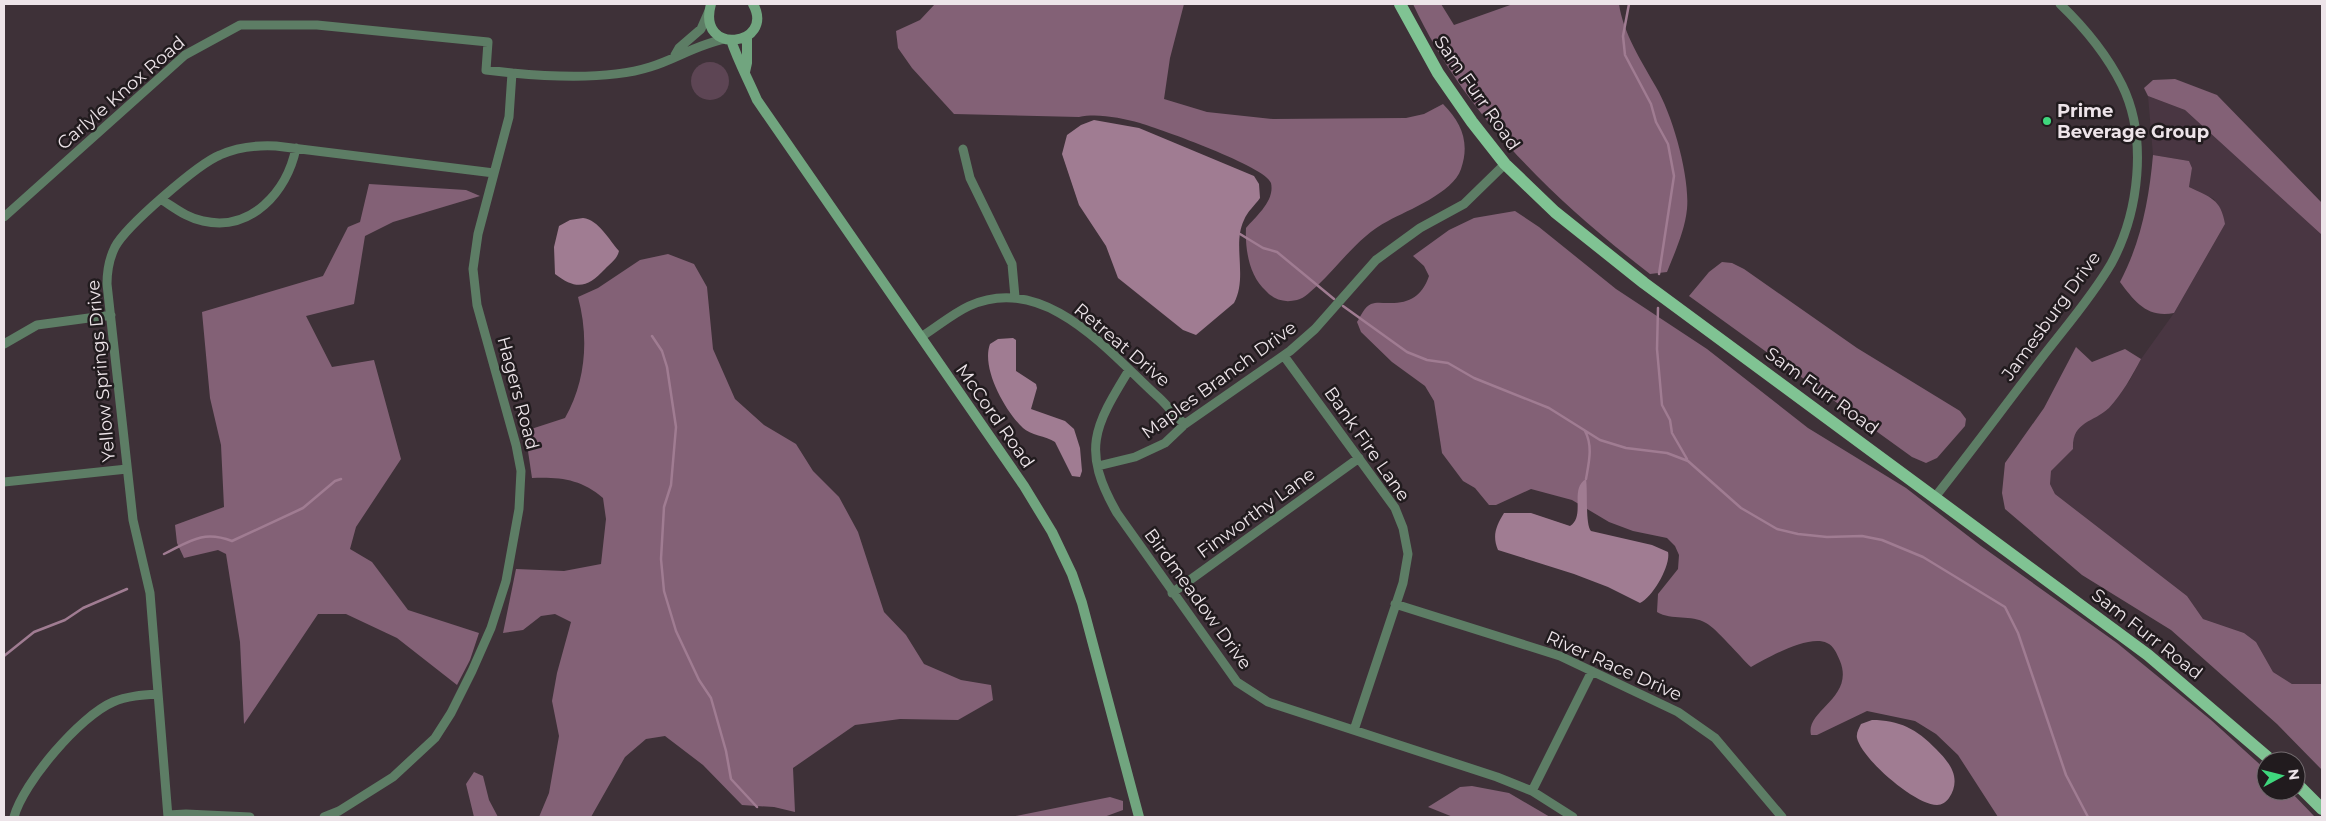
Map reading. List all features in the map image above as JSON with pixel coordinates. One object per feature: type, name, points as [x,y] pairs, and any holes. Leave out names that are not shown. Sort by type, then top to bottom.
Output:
[{"type":"main road","name":"Sam Furr Road","points":[[1400,4],[1438,73],[1505,164],[1555,212],[1596,246],[2148,655],[2260,751]]},
{"type":"main road","points":[[2306,793],[2322,808]]},
{"type":"street","name":"McCord Road","points":[[745,72],[747,36],[756,24],[756,13],[753,4]]},
{"type":"street","name":"Jamesburg Drive","points":[[1935,497],[2099,281],[2122,241],[2130,218],[2134,198],[2137,156],[2133,121],[2126,95],[2106,56],[2088,31],[2060,4]]},
{"type":"street","name":"McCord Road","points":[[710,8],[710,26],[716,34],[728,40],[757,100],[1024,486],[1048,525],[1064,556],[1082,603],[1139,817]]},
{"type":"street","points":[[676,55],[680,48],[701,29],[710,8]]},
{"type":"street","name":"Carlyle Knox Road","points":[[4,217],[185,55],[240,25],[317,25],[488,42],[486,70],[512,73]]},
{"type":"street","points":[[512,73],[543,76],[604,74],[640,69],[676,55],[684,54],[704,43],[747,36]]},
{"type":"street","name":"Hagers Road","points":[[324,817],[340,811],[393,777],[406,767],[435,738],[451,713],[472,671],[491,628],[506,581],[519,509],[521,471],[516,445],[477,305],[473,279],[478,234],[509,117],[512,73]]},
{"type":"street","name":"Yellow Springs Drive","points":[[168,816],[150,585],[132,520],[110,315],[107,276],[112,254],[124,234],[202,164],[228,152],[257,146],[296,148],[494,173]]},
{"type":"street","points":[[162,200],[186,216],[202,221],[219,223],[244,218],[265,205],[278,191],[291,166],[296,148]]},
{"type":"street","points":[[964,150],[970,178],[1012,264],[1015,297]]},
{"type":"street","name":"Maples Branch Drive","points":[[1098,466],[1149,452],[1165,443],[1186,424],[1284,356],[1310,334],[1376,260],[1420,228],[1464,204],[1505,164]]},
{"type":"street","name":"Retreat Drive","points":[[921,337],[969,306],[997,298],[1015,297],[1041,303],[1063,314],[1128,370],[1186,424]]},
{"type":"street","points":[[4,344],[37,325],[110,315]]},
{"type":"street","name":"Bank Fire Lane","points":[[1284,356],[1394,508],[1403,528],[1408,554],[1403,583],[1354,730]]},
{"type":"street","name":"Birdmeadow Drive","points":[[1128,370],[1105,408],[1096,432],[1095,453],[1104,491],[1116,513],[1236,682],[1268,702],[1532,791],[1573,817]]},
{"type":"street","name":"Finworthy Lane","points":[[1172,594],[1359,458]]},
{"type":"street","points":[[4,482],[127,469]]},
{"type":"street","name":"River Race Drive","points":[[1395,604],[1560,656],[1678,712],[1715,738],[1781,817]]},
{"type":"street","points":[[1532,791],[1592,671]]},
{"type":"street","points":[[14,817],[23,793],[34,776],[89,717],[104,706],[121,699],[158,694]]},
{"type":"street","points":[[168,816],[186,814],[250,817]]},
{"type":"shaded area","points":[[935,4],[1184,4],[1170,58],[1164,99],[1207,112],[1273,119],[1406,118],[1424,114],[1443,104],[1450,111],[1462,134],[1465,151],[1464,160],[1456,178],[1449,186],[1429,200],[1388,221],[1368,234],[1305,296],[1292,301],[1276,299],[1260,285],[1256,278],[1249,262],[1246,245],[1246,228],[1264,208],[1270,196],[1271,183],[1265,176],[1212,149],[1125,119],[1094,116],[954,114],[912,68],[898,48],[896,31],[920,20]]},
{"type":"shaded area","points":[[1413,4],[1441,4],[1454,25],[1513,4],[1619,4],[1629,36],[1668,114],[1683,164],[1687,196],[1686,217],[1667,272],[1650,274],[1614,246],[1515,153],[1458,83],[1434,44]]},
{"type":"shaded area","points":[[710,62],[724,67],[729,81],[724,95],[710,100],[696,95],[691,81],[696,67]]},
{"type":"shaded area","points":[[2175,79],[2217,95],[2322,203],[2322,235],[2185,110],[2148,96],[2144,88],[2153,80]]},
{"type":"shaded area","points":[[2148,96],[2185,110],[2322,235],[2322,684],[2292,684],[2273,672],[2256,642],[2244,633],[2203,619],[2187,596],[2055,494],[2050,484],[2051,471],[2073,449],[2073,438],[2080,426],[2108,409],[2130,380],[2141,359],[2174,313],[2225,224],[2214,199],[2189,187],[2192,168],[2189,161],[2153,155]]},
{"type":"shaded area","points":[[1094,120],[1139,128],[1254,176],[1259,184],[1260,198],[1247,214],[1241,230],[1239,240],[1240,283],[1234,303],[1196,335],[1183,330],[1118,278],[1106,246],[1079,205],[1062,154],[1067,135],[1081,125]]},
{"type":"shaded area","points":[[2153,155],[2189,161],[2192,168],[2189,187],[2209,197],[2217,204],[2221,209],[2225,224],[2174,313],[2165,314],[2149,311],[2142,307],[2120,282],[2139,236],[2149,188]]},
{"type":"shaded area","points":[[369,184],[466,190],[480,196],[393,222],[365,236],[354,304],[306,316],[332,367],[374,360],[401,459],[356,527],[350,549],[372,562],[408,610],[479,633],[470,660],[457,685],[397,638],[346,614],[318,614],[244,724],[240,642],[226,554],[218,550],[184,558],[177,543],[175,525],[224,507],[221,445],[210,398],[202,312],[323,276],[348,227],[360,222]]},
{"type":"shaded area","points":[[1515,211],[1539,227],[1616,289],[1707,349],[1808,428],[1906,488],[1981,546],[2117,643],[2211,720],[2256,761],[2256,801],[2300,801],[2315,817],[1998,817],[1958,755],[1936,734],[1915,721],[1867,711],[1817,735],[1811,735],[1811,726],[1815,718],[1836,694],[1841,685],[1843,674],[1840,661],[1832,646],[1819,641],[1799,644],[1751,667],[1706,623],[1700,620],[1663,615],[1657,612],[1658,594],[1678,569],[1679,555],[1675,546],[1667,538],[1633,531],[1609,522],[1572,500],[1531,489],[1496,505],[1489,505],[1475,488],[1463,481],[1442,453],[1434,401],[1425,386],[1392,362],[1361,332],[1357,322],[1369,305],[1408,300],[1413,298],[1422,289],[1429,276],[1424,266],[1413,256],[1449,230],[1474,218]]},
{"type":"shaded area","points":[[583,218],[599,226],[619,251],[614,261],[593,280],[582,285],[576,285],[555,274],[554,247],[559,226],[570,220]]},
{"type":"shaded area","points":[[668,254],[694,264],[707,287],[713,349],[735,399],[764,425],[796,444],[813,471],[839,497],[858,532],[884,612],[906,635],[924,664],[961,680],[991,685],[993,700],[958,720],[900,719],[855,725],[793,768],[795,812],[774,807],[742,805],[703,765],[665,736],[646,739],[625,757],[591,817],[539,817],[549,793],[559,736],[552,701],[557,673],[571,622],[555,614],[541,616],[523,630],[503,633],[516,569],[564,571],[601,564],[606,519],[603,498],[587,487],[561,479],[532,478],[525,431],[565,418],[572,404],[584,359],[584,328],[578,297],[598,288],[640,260]]},
{"type":"shaded area","points":[[1722,262],[1732,263],[1744,269],[1857,348],[1960,411],[1966,419],[1965,426],[1937,458],[1926,463],[1912,457],[1689,296],[1709,272]]},
{"type":"shaded area","points":[[1013,338],[1016,340],[1016,371],[1036,384],[1037,388],[1031,409],[1065,421],[1074,429],[1080,448],[1082,471],[1080,477],[1072,476],[1055,442],[1023,428],[1009,411],[996,389],[989,365],[988,354],[990,344],[998,339]]},
{"type":"shaded area","points":[[2076,347],[2092,362],[2125,349],[2141,359],[2114,403],[2076,433],[2073,449],[2051,471],[2050,484],[2055,494],[2187,596],[2203,619],[2244,633],[2256,642],[2273,672],[2292,684],[2322,684],[2322,770],[2306,754],[2306,751],[2303,751],[2277,724],[2171,630],[2082,575],[2005,509],[2002,493],[2005,463],[2044,408]]},
{"type":"shaded area","points":[[1586,479],[1587,515],[1591,531],[1652,545],[1668,552],[1667,565],[1660,580],[1645,600],[1640,603],[1608,587],[1574,574],[1498,550],[1495,540],[1496,531],[1504,513],[1531,513],[1570,526],[1575,522],[1579,489],[1581,483]]},
{"type":"shaded area","points":[[1872,720],[1882,720],[1907,727],[1922,736],[1941,754],[1950,765],[1954,777],[1953,791],[1947,801],[1939,805],[1927,803],[1903,789],[1879,768],[1861,747],[1857,738],[1857,732],[1861,724]]},
{"type":"shaded area","points":[[474,772],[483,776],[489,800],[498,817],[474,817],[466,784]]},
{"type":"shaded area","points":[[1472,786],[1509,793],[1550,817],[1453,817],[1428,807],[1460,787]]},
{"type":"shaded area","points":[[1110,797],[1123,801],[1123,810],[1104,817],[1011,817]]},
{"type":"waterway","points":[[1629,4],[1623,36],[1625,55],[1651,104],[1656,122],[1668,144],[1674,176],[1659,274]]},
{"type":"waterway","points":[[1240,234],[1263,248],[1277,252],[1334,299]]},
{"type":"waterway","points":[[1343,306],[1407,352],[1427,360],[1448,363],[1474,378],[1549,408],[1600,440],[1626,448],[1667,453],[1688,461],[1741,508],[1777,529],[1798,534],[1827,537],[1862,536],[1882,540],[1923,557],[2005,607],[2018,633],[2066,775],[2088,817]]},
{"type":"waterway","points":[[1658,308],[1657,349],[1662,405],[1670,420],[1672,433],[1687,459]]},
{"type":"waterway","points":[[652,336],[662,351],[667,367],[676,427],[671,485],[664,507],[661,559],[664,591],[676,631],[699,680],[711,698],[726,751],[731,779],[757,807]]},
{"type":"waterway","points":[[1585,431],[1590,448],[1586,479]]},
{"type":"waterway","points":[[164,554],[189,541],[205,537],[222,538],[232,541],[303,508],[335,481],[341,479]]},
{"type":"waterway","points":[[4,656],[34,632],[65,620],[83,608],[127,589]]},
{"type":"place","name":"Prime Beverage Group","points":[[2047,121]]}]
